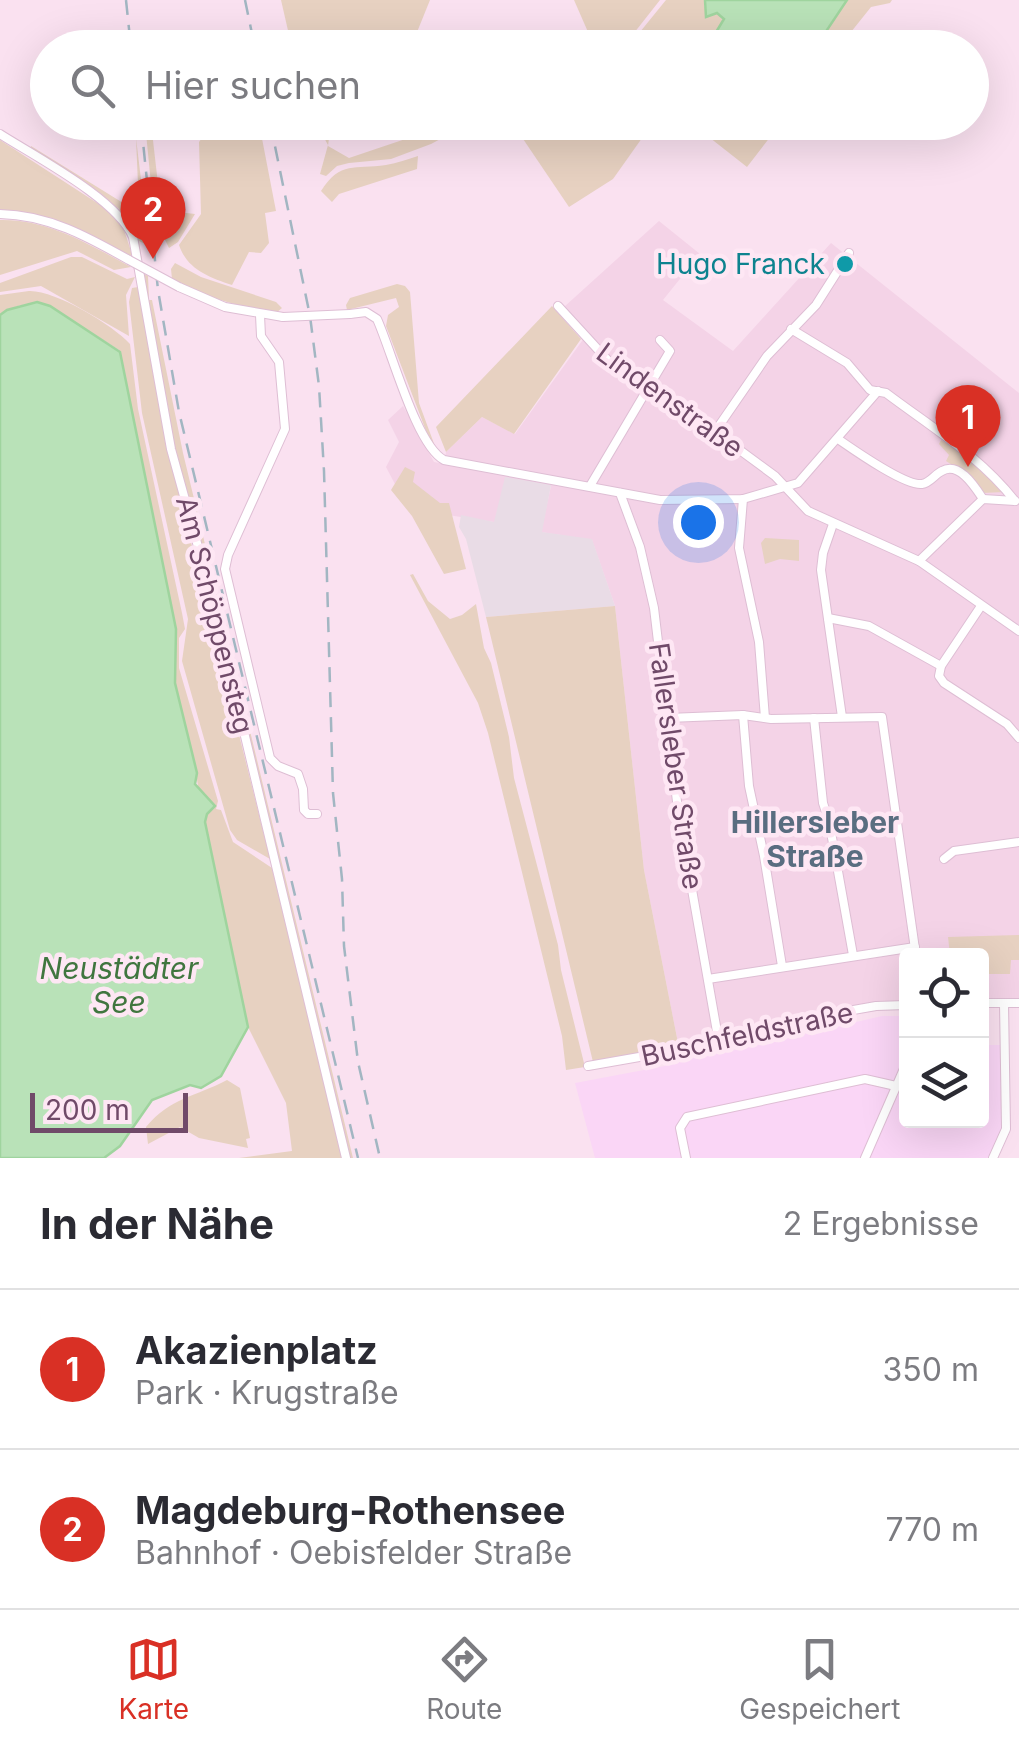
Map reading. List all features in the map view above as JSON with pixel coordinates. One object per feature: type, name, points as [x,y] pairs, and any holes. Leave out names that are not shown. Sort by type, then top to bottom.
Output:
[{"type":"street","name":"Am Schöppensteg","points":[[0,134],[108,205],[123,219],[133,237],[171,448],[210,590],[346,1158]]},
{"type":"street","points":[[0,214],[59,224],[225,307],[283,318],[366,312],[377,319],[433,454],[444,460],[668,500],[743,499],[798,483],[878,391]]},
{"type":"street","points":[[714,433],[767,356],[809,315],[849,253]]},
{"type":"street","name":"Lindenstraße","points":[[558,306],[614,367],[650,386],[714,433],[788,488],[808,511],[920,560],[1019,631]]},
{"type":"street","points":[[260,315],[261,336],[279,360],[285,429],[225,569],[270,758],[298,774],[304,789],[304,812],[318,814]]},
{"type":"street","points":[[791,329],[847,363],[870,390],[886,393],[986,466],[1017,501]]},
{"type":"street","points":[[590,486],[670,352],[660,340]]},
{"type":"street","points":[[838,439],[873,463],[918,483],[928,482],[945,468],[955,470],[972,483],[983,499]]},
{"type":"street","name":"Fallersleber Straße","points":[[620,493],[652,594],[678,810],[719,1042]]},
{"type":"street","points":[[743,499],[739,544],[759,642],[765,718]]},
{"type":"street","points":[[920,560],[983,499],[1017,501]]},
{"type":"street","points":[[833,524],[821,564],[842,717]]},
{"type":"street","points":[[980,606],[939,674],[942,682],[1005,722],[1019,738]]},
{"type":"street","points":[[828,618],[869,626],[941,666]]},
{"type":"street","points":[[743,715],[749,786],[782,966]]},
{"type":"street","points":[[668,718],[881,716],[916,948]]},
{"type":"street","points":[[814,718],[822,803],[829,820],[854,956]]},
{"type":"street","points":[[944,859],[954,851],[1019,842]]},
{"type":"street","points":[[708,979],[899,952]]},
{"type":"street","points":[[993,1158],[1006,1128],[1004,1003]]},
{"type":"street","points":[[989,1004],[1019,1003]]},
{"type":"street","name":"Buschfeldstraße","points":[[588,1066],[719,1042],[780,1023],[899,1005]]},
{"type":"street","points":[[867,1158],[899,1079]]},
{"type":"street","points":[[686,1158],[680,1126],[688,1117],[865,1080],[896,1086]]},
{"type":"shaded area","points":[[281,0],[430,0],[418,30],[288,30]]},
{"type":"shaded area","points":[[574,0],[660,0],[636,30],[587,30]]},
{"type":"shaded area","points":[[666,0],[705,0],[704,6],[722,14],[718,30],[642,30]]},
{"type":"shaded area","points":[[847,0],[892,0],[871,7],[853,30],[827,30]]},
{"type":"shaded area","points":[[0,140],[108,210],[122,224],[133,257],[52,218],[0,210]]},
{"type":"shaded area","points":[[136,140],[149,246],[139,241],[142,262],[132,227],[118,208],[31,151],[31,146],[136,211]]},
{"type":"shaded area","points":[[147,140],[153,140],[161,210],[195,214],[178,242],[169,248],[153,209]]},
{"type":"shaded area","points":[[262,140],[276,211],[265,213],[269,243],[261,253],[249,252],[232,285],[193,266],[179,245],[201,214],[199,142]]},
{"type":"shaded area","points":[[325,140],[329,140],[328,146],[349,158],[402,140],[439,140],[391,159],[337,166],[326,176],[320,174],[328,145]]},
{"type":"shaded area","points":[[524,140],[641,140],[613,179],[569,207]]},
{"type":"shaded area","points":[[713,140],[768,140],[747,167]]},
{"type":"shaded area","points":[[418,156],[417,169],[339,194],[332,202],[321,191],[342,170],[386,165]]},
{"type":"shaded area","points":[[0,220],[52,229],[131,267],[114,270],[77,251],[0,275]]},
{"type":"shaded area","points":[[659,221],[700,254],[663,300],[733,351],[831,243],[1019,393],[1019,998],[989,999],[989,948],[899,948],[899,1001],[779,1020],[720,1040],[679,1048],[644,870],[615,606],[592,540],[541,532],[551,486],[494,522],[408,509],[386,467],[399,442],[388,420],[403,406],[434,462],[444,464],[446,452],[482,417],[515,434],[587,334],[564,307]]},
{"type":"shaded area","points":[[71,257],[82,257],[127,279],[135,277],[126,295],[129,336],[41,286],[0,292],[0,283]]},
{"type":"shaded area","points":[[175,263],[201,277],[276,302],[282,308],[276,313],[262,311],[197,291],[172,279]]},
{"type":"shaded area","points":[[141,272],[148,276],[149,300],[183,453],[353,1158],[349,1158],[193,511],[176,455]]},
{"type":"shaded area","points":[[397,284],[410,292],[419,403],[436,449],[386,326],[388,315],[399,307],[396,298],[347,310],[350,298]]},
{"type":"shaded area","points":[[138,287],[167,446],[270,859],[237,840],[230,830],[182,661],[188,619],[142,413],[129,302],[132,288]]},
{"type":"shaded area","points":[[29,291],[53,296],[83,310],[130,344],[138,409],[185,629],[179,638],[179,668],[218,801],[216,809],[221,810],[233,842],[272,868],[342,1158],[239,1158],[292,1151],[286,1103],[248,1027],[205,809],[175,683],[176,629],[121,355],[50,306],[24,304],[0,315],[0,295]]},
{"type":"shaded area","points":[[552,306],[581,339],[514,434],[482,417],[446,452],[436,427]]},
{"type":"shaded area","points":[[941,440],[967,455],[1005,492],[982,493],[966,474],[946,461],[949,455],[939,444]]},
{"type":"shaded area","points":[[405,467],[415,472],[413,482],[440,503],[449,503],[466,569],[444,574],[412,516],[391,490]]},
{"type":"shaded area","points":[[505,477],[551,485],[542,532],[592,539],[615,606],[486,617],[466,539],[459,527],[461,515],[494,522]]},
{"type":"shaded area","points":[[765,538],[799,540],[799,561],[780,559],[765,564],[761,543]]},
{"type":"shaded area","points":[[413,574],[428,601],[450,619],[476,604],[585,1067],[566,1070],[562,1036],[488,733],[478,703],[410,575]]},
{"type":"shaded area","points":[[615,606],[644,870],[679,1048],[593,1062],[486,617]]},
{"type":"shaded area","points":[[1019,935],[1019,960],[1011,960],[1010,974],[989,974],[989,948],[949,948],[948,937]]},
{"type":"shaded area","points":[[882,1016],[899,1016],[899,1128],[989,1128],[989,1045],[1001,1045],[1002,1128],[988,1158],[595,1158],[575,1083]]},
{"type":"shaded area","points":[[227,1080],[240,1088],[250,1138],[246,1139],[248,1148],[199,1138],[180,1127],[148,1144],[146,1127],[155,1117]]},
{"type":"water","points":[[705,0],[847,0],[827,30],[717,30],[724,19],[717,13],[706,17]]},
{"type":"water","name":"Neustädter See","points":[[37,302],[50,306],[120,352],[176,629],[175,683],[197,773],[195,784],[215,806],[205,822],[248,1027],[221,1076],[201,1088],[190,1085],[152,1100],[120,1146],[104,1158],[0,1158],[0,315]]},
{"type":"railway","points":[[126,0],[129,30]]},
{"type":"railway","points":[[245,0],[251,30]]},
{"type":"railway","points":[[143,140],[158,290],[179,412],[358,1158]]},
{"type":"railway","points":[[274,140],[310,316],[319,386],[333,793],[344,946],[358,1062],[380,1158]]},
{"type":"place","name":"Magdeburg-Rothensee","points":[[153,259]]},
{"type":"place","name":"Hugo Franck","points":[[845,264]]},
{"type":"place","name":"Akazienplatz","points":[[968,467]]},
{"type":"district","name":"Hillersleber Straße","points":[[815,840]]}]
